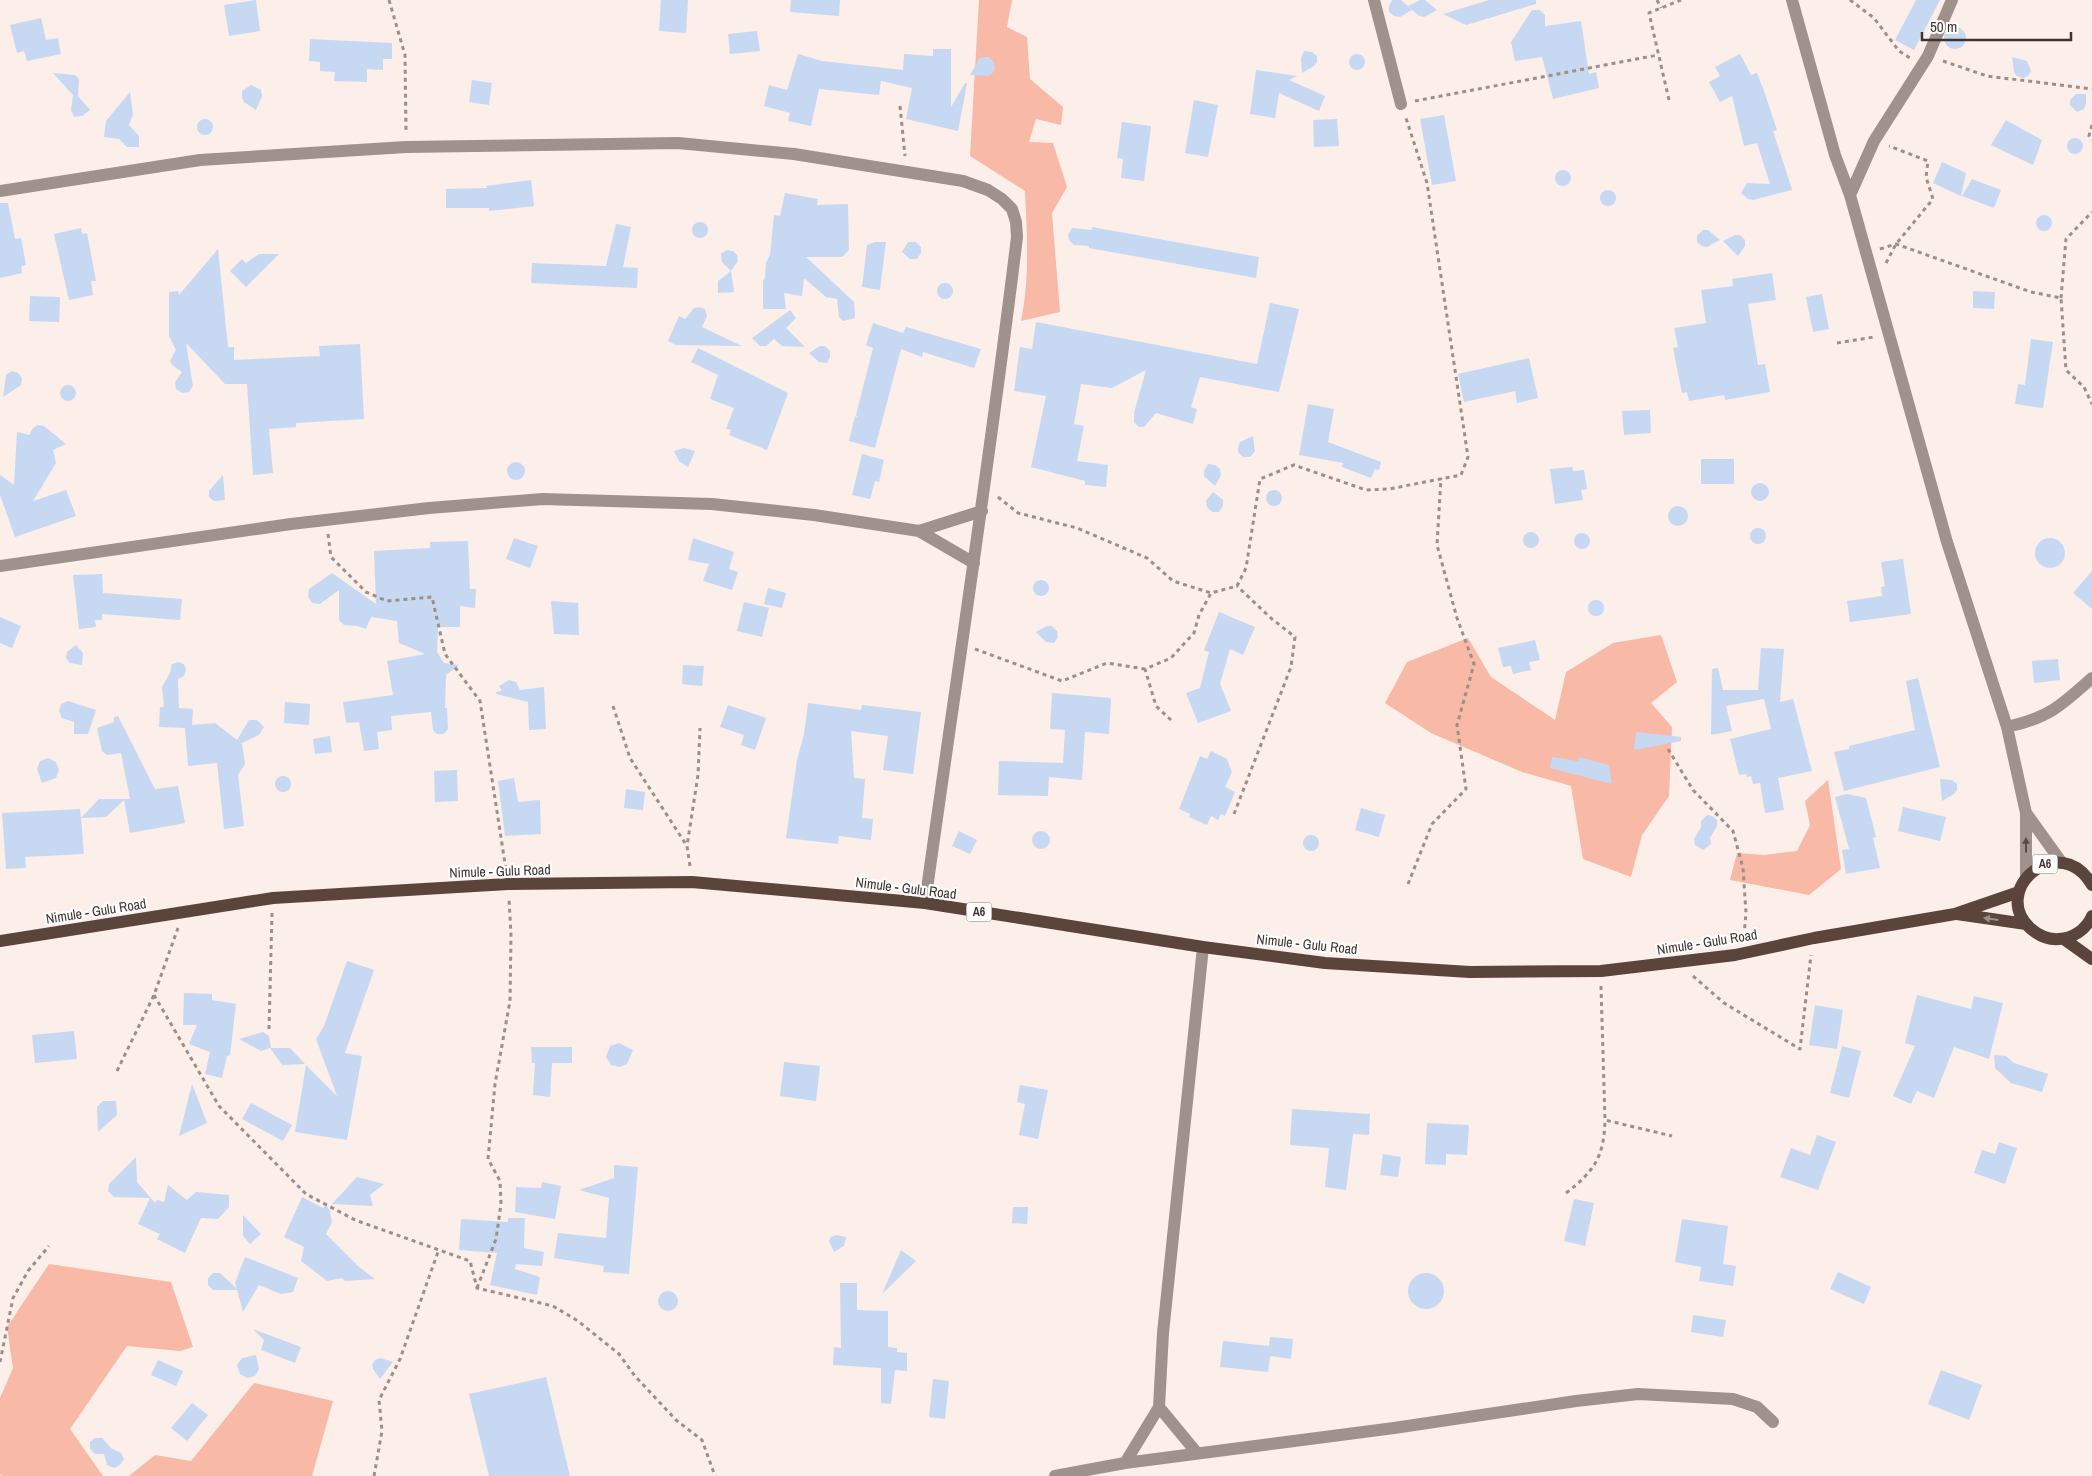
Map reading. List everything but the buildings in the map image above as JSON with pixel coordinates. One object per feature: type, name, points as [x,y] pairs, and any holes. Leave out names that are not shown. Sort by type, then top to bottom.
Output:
[{"type":"main road","name":"A6","points":[[2019,892],[2026,877],[2039,867],[2054,862],[2077,868],[2091,881]]},
{"type":"main road","name":"Nimule - Gulu Road","points":[[0,941],[184,910],[273,898],[508,884],[692,882],[925,904],[1203,947],[1334,964],[1470,972],[1601,971],[1734,955],[1814,938],[1955,914],[2019,892]]},
{"type":"main road","points":[[2019,892],[2019,909],[2026,924]]},
{"type":"main road","name":"Nimule - Gulu Road","points":[[1955,914],[2026,924]]},
{"type":"main road","points":[[2064,939],[2080,932],[2092,916]]},
{"type":"main road","name":"A6","points":[[2026,924],[2039,935],[2064,939],[2092,959]]},
{"type":"street","points":[[1374,0],[1401,104]]},
{"type":"street","points":[[1792,0],[1835,155],[1850,195],[1946,542],[2007,727],[2026,812],[2026,877]]},
{"type":"street","points":[[1850,195],[1874,141],[1928,56],[1952,0]]},
{"type":"street","points":[[0,191],[200,160],[406,147],[678,143],[794,154],[906,171],[963,181],[988,190],[1002,199],[1012,210],[1016,222],[1017,237],[982,511],[961,644],[925,904]]},
{"type":"street","points":[[0,566],[291,524],[429,508],[543,500],[712,504],[814,515],[919,531],[974,563]]},
{"type":"street","points":[[919,531],[982,511]]},
{"type":"street","points":[[2007,727],[2048,715],[2092,678]]},
{"type":"street","points":[[2026,812],[2062,863]]},
{"type":"street","points":[[1125,1463],[1159,1407],[1163,1333],[1203,947]]},
{"type":"street","points":[[1055,1476],[1125,1463],[1638,1394],[1732,1399],[1757,1407],[1773,1422]]},
{"type":"street","points":[[1159,1407],[1197,1453]]},
{"type":"path","points":[[389,0],[405,55],[406,147]]},
{"type":"path","points":[[1657,0],[1661,8]]},
{"type":"path","points":[[1670,100],[1649,13],[1681,0]]},
{"type":"path","points":[[1850,0],[1874,18],[1899,51],[1913,60],[1935,39]]},
{"type":"path","points":[[985,488],[1018,513],[1077,528],[1146,558],[1173,581],[1211,593],[1237,586],[1246,568],[1260,479],[1294,465],[1366,490],[1389,489],[1461,475],[1468,458],[1427,183],[1401,104],[1658,55]]},
{"type":"path","points":[[1928,56],[1987,76],[2092,89]]},
{"type":"path","points":[[900,106],[903,119],[906,171]]},
{"type":"path","points":[[2092,125],[2089,136],[2092,140]]},
{"type":"path","points":[[1874,141],[1928,161],[1926,177],[1933,199],[1896,244],[1874,286]]},
{"type":"path","points":[[2092,212],[2066,238],[2061,298],[2066,370],[2084,387],[2092,404]]},
{"type":"path","points":[[1866,253],[1896,244],[2031,292],[2061,298]]},
{"type":"path","points":[[1837,343],[1888,334]]},
{"type":"path","points":[[1408,884],[1432,824],[1466,789],[1457,725],[1474,664],[1457,618],[1437,545],[1442,478]]},
{"type":"path","points":[[1234,814],[1291,667],[1295,637],[1272,620],[1237,586]]},
{"type":"path","points":[[961,644],[1062,681],[1107,663],[1145,669],[1171,658],[1194,634],[1199,615],[1211,593]]},
{"type":"path","points":[[1145,669],[1156,706],[1172,720]]},
{"type":"path","points":[[613,706],[630,758],[687,846]]},
{"type":"path","points":[[692,882],[687,846],[698,774],[700,728]]},
{"type":"path","points":[[1668,749],[1693,790],[1733,831],[1743,868],[1746,913],[1745,934],[1734,955]]},
{"type":"path","points":[[269,1029],[273,898]]},
{"type":"path","points":[[117,1071],[154,995],[184,910]]},
{"type":"path","points":[[1678,963],[1724,1003],[1800,1049],[1814,938]]},
{"type":"path","points":[[1566,1193],[1587,1178],[1604,1144],[1601,971]]},
{"type":"path","points":[[154,995],[219,1106],[306,1194],[355,1220],[470,1261],[477,1288],[553,1306],[578,1321],[619,1354],[635,1376],[676,1420],[702,1440],[715,1476]]},
{"type":"path","points":[[1605,1120],[1672,1136]]},
{"type":"path","points":[[0,1362],[13,1298],[28,1272],[49,1246]]},
{"type":"path","points":[[374,1476],[382,1431],[379,1400],[400,1359],[439,1249]]},
{"type":"shaded area","points":[[979,0],[1012,0],[1007,27],[1027,37],[1030,79],[1063,107],[1061,125],[1036,119],[1029,142],[1053,143],[1067,187],[1052,213],[1060,312],[1021,321],[1027,272],[1025,191],[970,156]]},
{"type":"shaded area","points":[[1661,635],[1677,682],[1651,703],[1672,727],[1669,796],[1642,835],[1631,877],[1583,859],[1571,786],[1522,772],[1431,733],[1385,703],[1407,662],[1468,638],[1491,677],[1555,720],[1566,672],[1613,643]]},
{"type":"shaded area","points":[[1828,780],[1841,869],[1809,895],[1730,880],[1737,853],[1764,855],[1797,851],[1810,825],[1805,801]]},
{"type":"shaded area","points":[[49,1264],[171,1282],[193,1347],[180,1351],[127,1346],[70,1429],[103,1476],[2,1476],[0,1474],[0,1398],[13,1368],[7,1327]]},
{"type":"shaded area","points":[[254,1383],[333,1401],[312,1476],[129,1476],[155,1455],[191,1461]]}]
